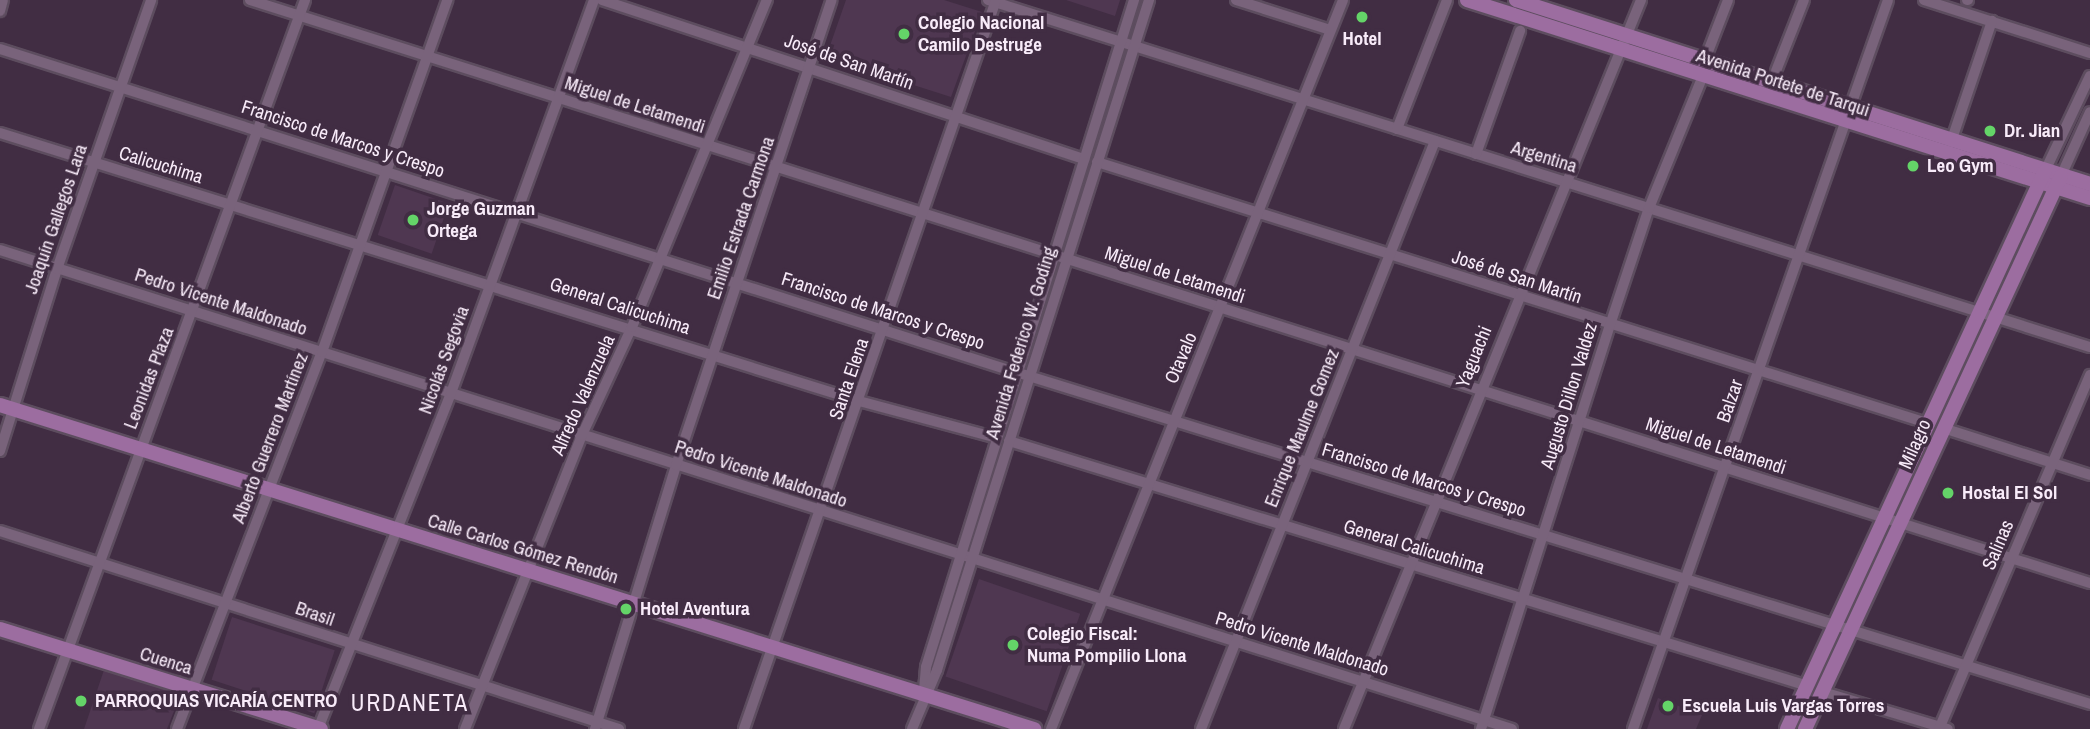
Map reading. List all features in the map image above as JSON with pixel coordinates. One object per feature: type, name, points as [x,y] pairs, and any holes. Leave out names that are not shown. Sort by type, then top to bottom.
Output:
[{"type":"main road","name":"Avenida Portete de Tarqui","points":[[1467,0],[1845,123],[2058,182],[2090,198]]},
{"type":"main road","name":"Avenida Portete de Tarqui","points":[[1516,0],[1951,142],[2041,177]]},
{"type":"main road","points":[[1977,312],[2041,177]]},
{"type":"main road","name":"Avenida Portete de Tarqui","points":[[2058,182],[2090,184]]},
{"type":"main road","name":"Milagro","points":[[1787,729],[1808,686],[1844,629],[1901,523],[2058,182]]},
{"type":"main road","name":"Milagro","points":[[1805,729],[1823,692],[1885,518],[1977,312]]},
{"type":"main road","name":"Calle Carlos Gómez Rendón","points":[[6,407],[1034,729]]},
{"type":"main road","name":"Cuenca","points":[[0,629],[319,729]]},
{"type":"street","points":[[0,11],[3,0]]},
{"type":"street","name":"Joaquín Gallegos Lara","points":[[0,451],[6,407],[151,0]]},
{"type":"street","name":"Miguel de Letamendi","points":[[250,0],[2090,583]]},
{"type":"street","name":"Leonidas Plaza","points":[[39,729],[65,649],[233,205],[305,0]]},
{"type":"street","name":"Alberto Guerrero Martínez","points":[[177,729],[322,352],[447,0]]},
{"type":"street","name":"Nicolás Segovia","points":[[319,729],[452,393],[561,99],[594,0]]},
{"type":"street","name":"José de San Martín","points":[[602,0],[1084,159]]},
{"type":"street","name":"Alfredo Valenzuela","points":[[465,729],[582,435],[632,327],[767,0]]},
{"type":"street","name":"Emilio Estrada Carmona","points":[[596,726],[676,466],[832,0]]},
{"type":"street","name":"Avenida Federico W. Goding","points":[[924,695],[926,667],[1134,0]]},
{"type":"street","name":"Avenida Federico W. Goding","points":[[912,729],[924,695],[937,670],[1149,0]]},
{"type":"street","points":[[1236,0],[1330,30]]},
{"type":"street","name":"Otavalo","points":[[1051,729],[1343,0]]},
{"type":"street","points":[[1397,129],[1447,0]]},
{"type":"street","name":"Yaguachi","points":[[1343,729],[1517,296],[1641,0]]},
{"type":"street","points":[[1704,62],[1728,0]]},
{"type":"street","points":[[1776,71],[1804,0]]},
{"type":"street","points":[[1850,108],[1888,0]]},
{"type":"street","points":[[1924,0],[2090,53]]},
{"type":"street","name":"Argentina","points":[[993,1],[2090,347]]},
{"type":"street","name":"Santa Elena","points":[[744,729],[958,117],[993,1]]},
{"type":"street","points":[[1951,142],[1992,21]]},
{"type":"street","points":[[1476,153],[1520,31]]},
{"type":"street","name":"Francisco de Marcos y Crespo","points":[[0,50],[121,86],[517,214],[886,327],[1016,372],[2090,704]]},
{"type":"street","points":[[2041,177],[2090,76]]},
{"type":"street","name":"Augusto Dillon Valdez","points":[[1482,725],[1649,208],[1702,78]]},
{"type":"street","points":[[2058,182],[2090,112]]},
{"type":"street","name":"Balzar","points":[[1633,729],[1845,123]]},
{"type":"street","name":"Calicuchima","points":[[0,133],[233,205]]},
{"type":"street","name":"Enrique Maulme Gomez","points":[[1201,729],[1435,141]]},
{"type":"street","name":"José de San Martín","points":[[1097,162],[1927,423]]},
{"type":"street","name":"General Calicuchima","points":[[233,205],[632,327],[859,401],[997,438]]},
{"type":"street","name":"Pedro Vicente Maldonado","points":[[0,250],[1363,682],[1482,725],[1512,729]]},
{"type":"street","name":"Salinas","points":[[1942,728],[2090,375]]},
{"type":"street","points":[[1943,428],[2090,475]]},
{"type":"street","name":"General Calicuchima","points":[[1009,441],[1808,686]]},
{"type":"street","name":"Brasil","points":[[0,531],[596,726],[619,729]]},
{"type":"street","points":[[1823,692],[1942,728]]},
{"type":"shaded area","name":"Colegio Nacional Camilo Destruge","points":[[846,0],[944,0],[982,12],[951,97],[826,57]]},
{"type":"shaded area","points":[[1066,0],[1120,0],[1115,16]]},
{"type":"shaded area","name":"Jorge Guzman Ortega","points":[[395,185],[449,204],[432,254],[378,235]]},
{"type":"shaded area","name":"Colegio Fiscal: Numa Pompilio Llona","points":[[979,579],[1080,614],[1047,711],[945,676]]},
{"type":"shaded area","points":[[232,617],[335,650],[314,713],[212,680]]},
{"type":"shaded area","points":[[104,670],[181,693],[167,729],[84,729]]},
{"type":"shaded area","name":"Escuela Luis Vargas Torres","points":[[1658,698],[1702,715],[1696,729],[1647,729]]},
{"type":"place","name":"Hotel","points":[[1362,17]]},
{"type":"place","name":"Colegio Nacional Camilo Destruge","points":[[904,34]]},
{"type":"place","name":"Dr. Jian","points":[[1990,131]]},
{"type":"place","name":"Leo Gym","points":[[1913,166]]},
{"type":"place","name":"Jorge Guzman Ortega","points":[[413,220]]},
{"type":"place","name":"Hostal El Sol","points":[[1948,493]]},
{"type":"place","name":"Hotel Aventura","points":[[626,609]]},
{"type":"place","name":"Colegio Fiscal: Numa Pompilio Llona","points":[[1013,645]]},
{"type":"place","name":"PARROQUIAS VICARÍA CENTRO","points":[[81,701]]},
{"type":"place","name":"Escuela Luis Vargas Torres","points":[[1668,706]]},
{"type":"district","name":"URDANETA","points":[[410,703]]}]
